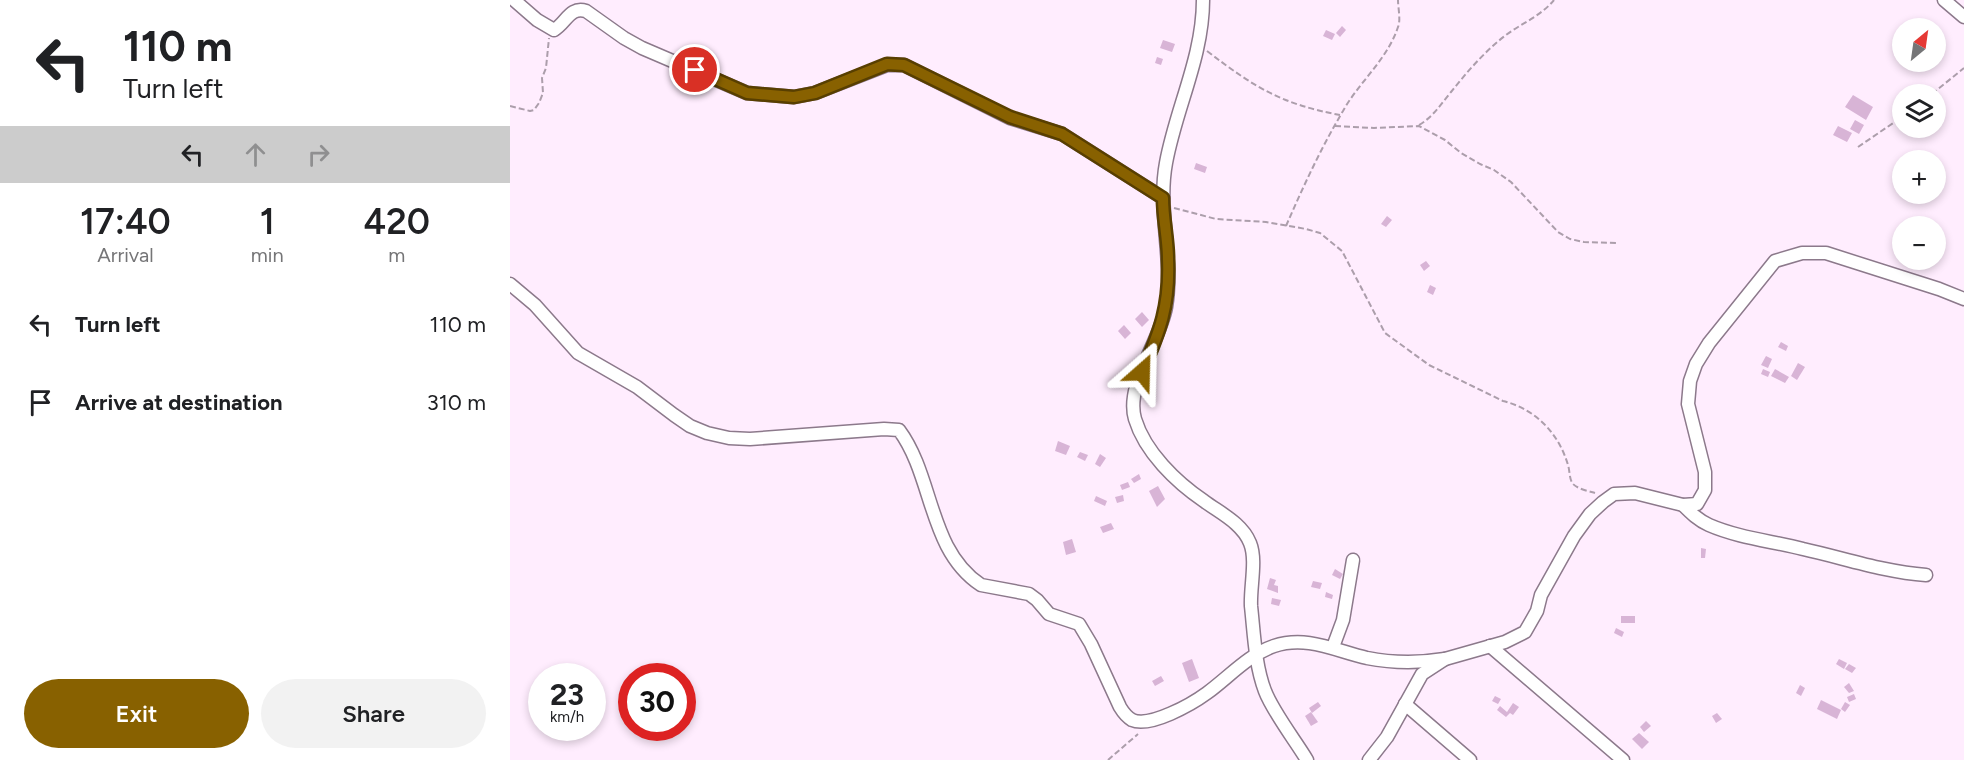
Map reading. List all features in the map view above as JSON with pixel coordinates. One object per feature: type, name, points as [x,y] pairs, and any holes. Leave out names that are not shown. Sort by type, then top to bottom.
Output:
[{"type":"street","points":[[514,0],[551,30],[556,30],[572,12],[579,9],[586,11],[642,48],[740,91],[768,96],[794,97],[815,93],[887,64],[904,65],[1010,117],[1062,134],[1163,202]]},
{"type":"street","points":[[1203,0],[1198,44],[1165,164],[1163,202],[1168,257],[1166,309],[1157,339],[1135,388],[1135,416],[1140,430],[1157,457],[1172,474],[1202,500],[1236,523],[1250,543],[1251,604],[1257,654],[1265,692],[1307,760]]},
{"type":"street","points":[[1944,0],[1964,16]]},
{"type":"street","points":[[510,284],[535,305],[578,353],[637,387],[674,415],[701,431],[729,438],[750,439],[884,429],[899,430],[922,472],[935,516],[946,545],[954,558],[981,585],[1029,594],[1049,614],[1079,624],[1091,644],[1122,711],[1133,721],[1151,721],[1205,695],[1257,654],[1276,645],[1299,641],[1333,647],[1368,658],[1422,662],[1445,659],[1505,642],[1525,632],[1537,611],[1541,595],[1574,536],[1590,514],[1614,494],[1635,493],[1683,505],[1697,504],[1705,490],[1705,472],[1688,404],[1690,381],[1696,364],[1709,343],[1775,261],[1802,253],[1826,253],[1964,299]]},
{"type":"street","points":[[1683,505],[1693,516],[1708,525],[1742,536],[1802,548],[1904,574],[1926,575]]},
{"type":"street","points":[[1333,647],[1343,620],[1353,560]]},
{"type":"street","points":[[1490,646],[1623,760]]},
{"type":"street","points":[[1369,760],[1387,737],[1422,674],[1445,659]]},
{"type":"street","points":[[1404,704],[1470,760]]},
{"type":"path","points":[[1286,226],[1312,168],[1340,115],[1355,92],[1384,57],[1399,25],[1398,0]]},
{"type":"path","points":[[1419,126],[1435,113],[1449,93],[1488,51],[1504,37],[1543,12],[1554,0]]},
{"type":"path","points":[[510,106],[530,111],[534,110],[539,103],[543,93],[542,78],[546,68],[551,30]]},
{"type":"path","points":[[1198,44],[1263,91],[1292,103],[1340,115]]},
{"type":"path","points":[[1944,84],[1964,68]]},
{"type":"path","points":[[1858,147],[1892,124]]},
{"type":"path","points":[[1335,126],[1374,128],[1419,126],[1511,182],[1558,232],[1570,239],[1584,242],[1616,243]]},
{"type":"path","points":[[1163,202],[1216,219],[1266,222],[1320,233],[1342,251],[1385,333],[1428,365],[1538,418],[1552,432],[1568,464],[1571,481],[1575,486],[1609,498]]},
{"type":"path","points":[[1108,760],[1151,721]]},
{"type":"building","points":[[1342,26],[1346,30],[1340,37],[1336,33]]},
{"type":"building","points":[[1326,30],[1335,34],[1332,40],[1323,36]]},
{"type":"building","points":[[1163,40],[1175,44],[1172,52],[1160,48]]},
{"type":"building","points":[[1157,57],[1163,59],[1161,65],[1155,63]]},
{"type":"building","points":[[1853,95],[1873,107],[1866,120],[1845,107]]},
{"type":"building","points":[[1855,120],[1864,125],[1859,134],[1850,129]]},
{"type":"building","points":[[1838,126],[1852,133],[1847,142],[1833,135]]},
{"type":"building","points":[[1196,163],[1207,167],[1205,173],[1194,169]]},
{"type":"building","points":[[1387,216],[1392,220],[1386,227],[1381,224]]},
{"type":"building","points":[[1426,261],[1430,266],[1424,271],[1420,265]]},
{"type":"building","points":[[1430,285],[1436,288],[1433,295],[1427,292]]},
{"type":"building","points":[[1142,312],[1149,320],[1142,327],[1135,319]]},
{"type":"building","points":[[1124,325],[1131,333],[1125,339],[1118,331]]},
{"type":"building","points":[[1781,342],[1788,346],[1786,351],[1778,347]]},
{"type":"building","points":[[1766,356],[1772,359],[1768,368],[1761,365]]},
{"type":"building","points":[[1798,363],[1805,367],[1797,380],[1791,376]]},
{"type":"building","points":[[1763,369],[1770,372],[1768,377],[1761,374]]},
{"type":"building","points":[[1775,369],[1789,377],[1785,383],[1771,376]]},
{"type":"building","points":[[1058,441],[1070,446],[1066,455],[1055,451]]},
{"type":"building","points":[[1080,452],[1088,455],[1085,461],[1077,457]]},
{"type":"building","points":[[1100,454],[1106,458],[1100,467],[1095,464]]},
{"type":"building","points":[[1139,474],[1141,479],[1134,483],[1131,479]]},
{"type":"building","points":[[1128,482],[1130,487],[1122,490],[1120,485]]},
{"type":"building","points":[[1158,486],[1165,499],[1157,507],[1149,491]]},
{"type":"building","points":[[1123,495],[1124,501],[1117,503],[1115,497]]},
{"type":"building","points":[[1096,496],[1107,501],[1105,506],[1094,501]]},
{"type":"building","points":[[1111,523],[1114,529],[1103,533],[1100,527]]},
{"type":"building","points":[[1072,539],[1076,552],[1066,555],[1063,542]]},
{"type":"building","points":[[1701,548],[1706,549],[1705,558],[1701,558]]},
{"type":"building","points":[[1335,569],[1343,574],[1340,579],[1332,575]]},
{"type":"building","points":[[1270,578],[1276,580],[1274,585],[1278,586],[1278,593],[1267,589]]},
{"type":"building","points":[[1313,581],[1322,583],[1320,589],[1311,587]]},
{"type":"building","points":[[1326,592],[1333,595],[1332,599],[1325,597]]},
{"type":"building","points":[[1272,598],[1281,600],[1279,606],[1271,604]]},
{"type":"building","points":[[1621,616],[1635,616],[1635,623],[1621,623]]},
{"type":"building","points":[[1616,628],[1624,632],[1622,637],[1614,633]]},
{"type":"building","points":[[1192,659],[1199,678],[1189,682],[1182,663]]},
{"type":"building","points":[[1839,659],[1847,663],[1844,669],[1836,664]]},
{"type":"building","points":[[1849,664],[1856,668],[1852,673],[1845,669]]},
{"type":"building","points":[[1161,676],[1164,681],[1155,686],[1152,681]]},
{"type":"building","points":[[1849,683],[1854,691],[1849,693],[1844,687]]},
{"type":"building","points":[[1800,685],[1805,688],[1801,696],[1796,693]]},
{"type":"building","points":[[1854,694],[1856,699],[1849,702],[1847,697]]},
{"type":"building","points":[[1495,696],[1501,699],[1498,704],[1492,701]]},
{"type":"building","points":[[1821,700],[1841,710],[1837,719],[1817,709]]},
{"type":"building","points":[[1318,702],[1321,706],[1312,713],[1309,708]]},
{"type":"building","points":[[1845,702],[1850,705],[1845,712],[1841,709]]},
{"type":"building","points":[[1513,703],[1519,707],[1513,715],[1510,713],[1506,717],[1497,710],[1500,706],[1507,712]]},
{"type":"building","points":[[1311,712],[1318,722],[1311,726],[1305,716]]},
{"type":"building","points":[[1717,713],[1722,719],[1716,723],[1712,716]]},
{"type":"building","points":[[1646,721],[1651,726],[1644,732],[1640,727]]},
{"type":"building","points":[[1639,733],[1649,742],[1642,749],[1632,739]]},
{"type":"route","points":[[695,70],[747,93],[794,97],[815,93],[860,77],[887,64],[904,65],[940,85],[1010,117],[1062,134],[1163,198],[1168,257],[1166,309],[1157,339],[1142,372]]}]
